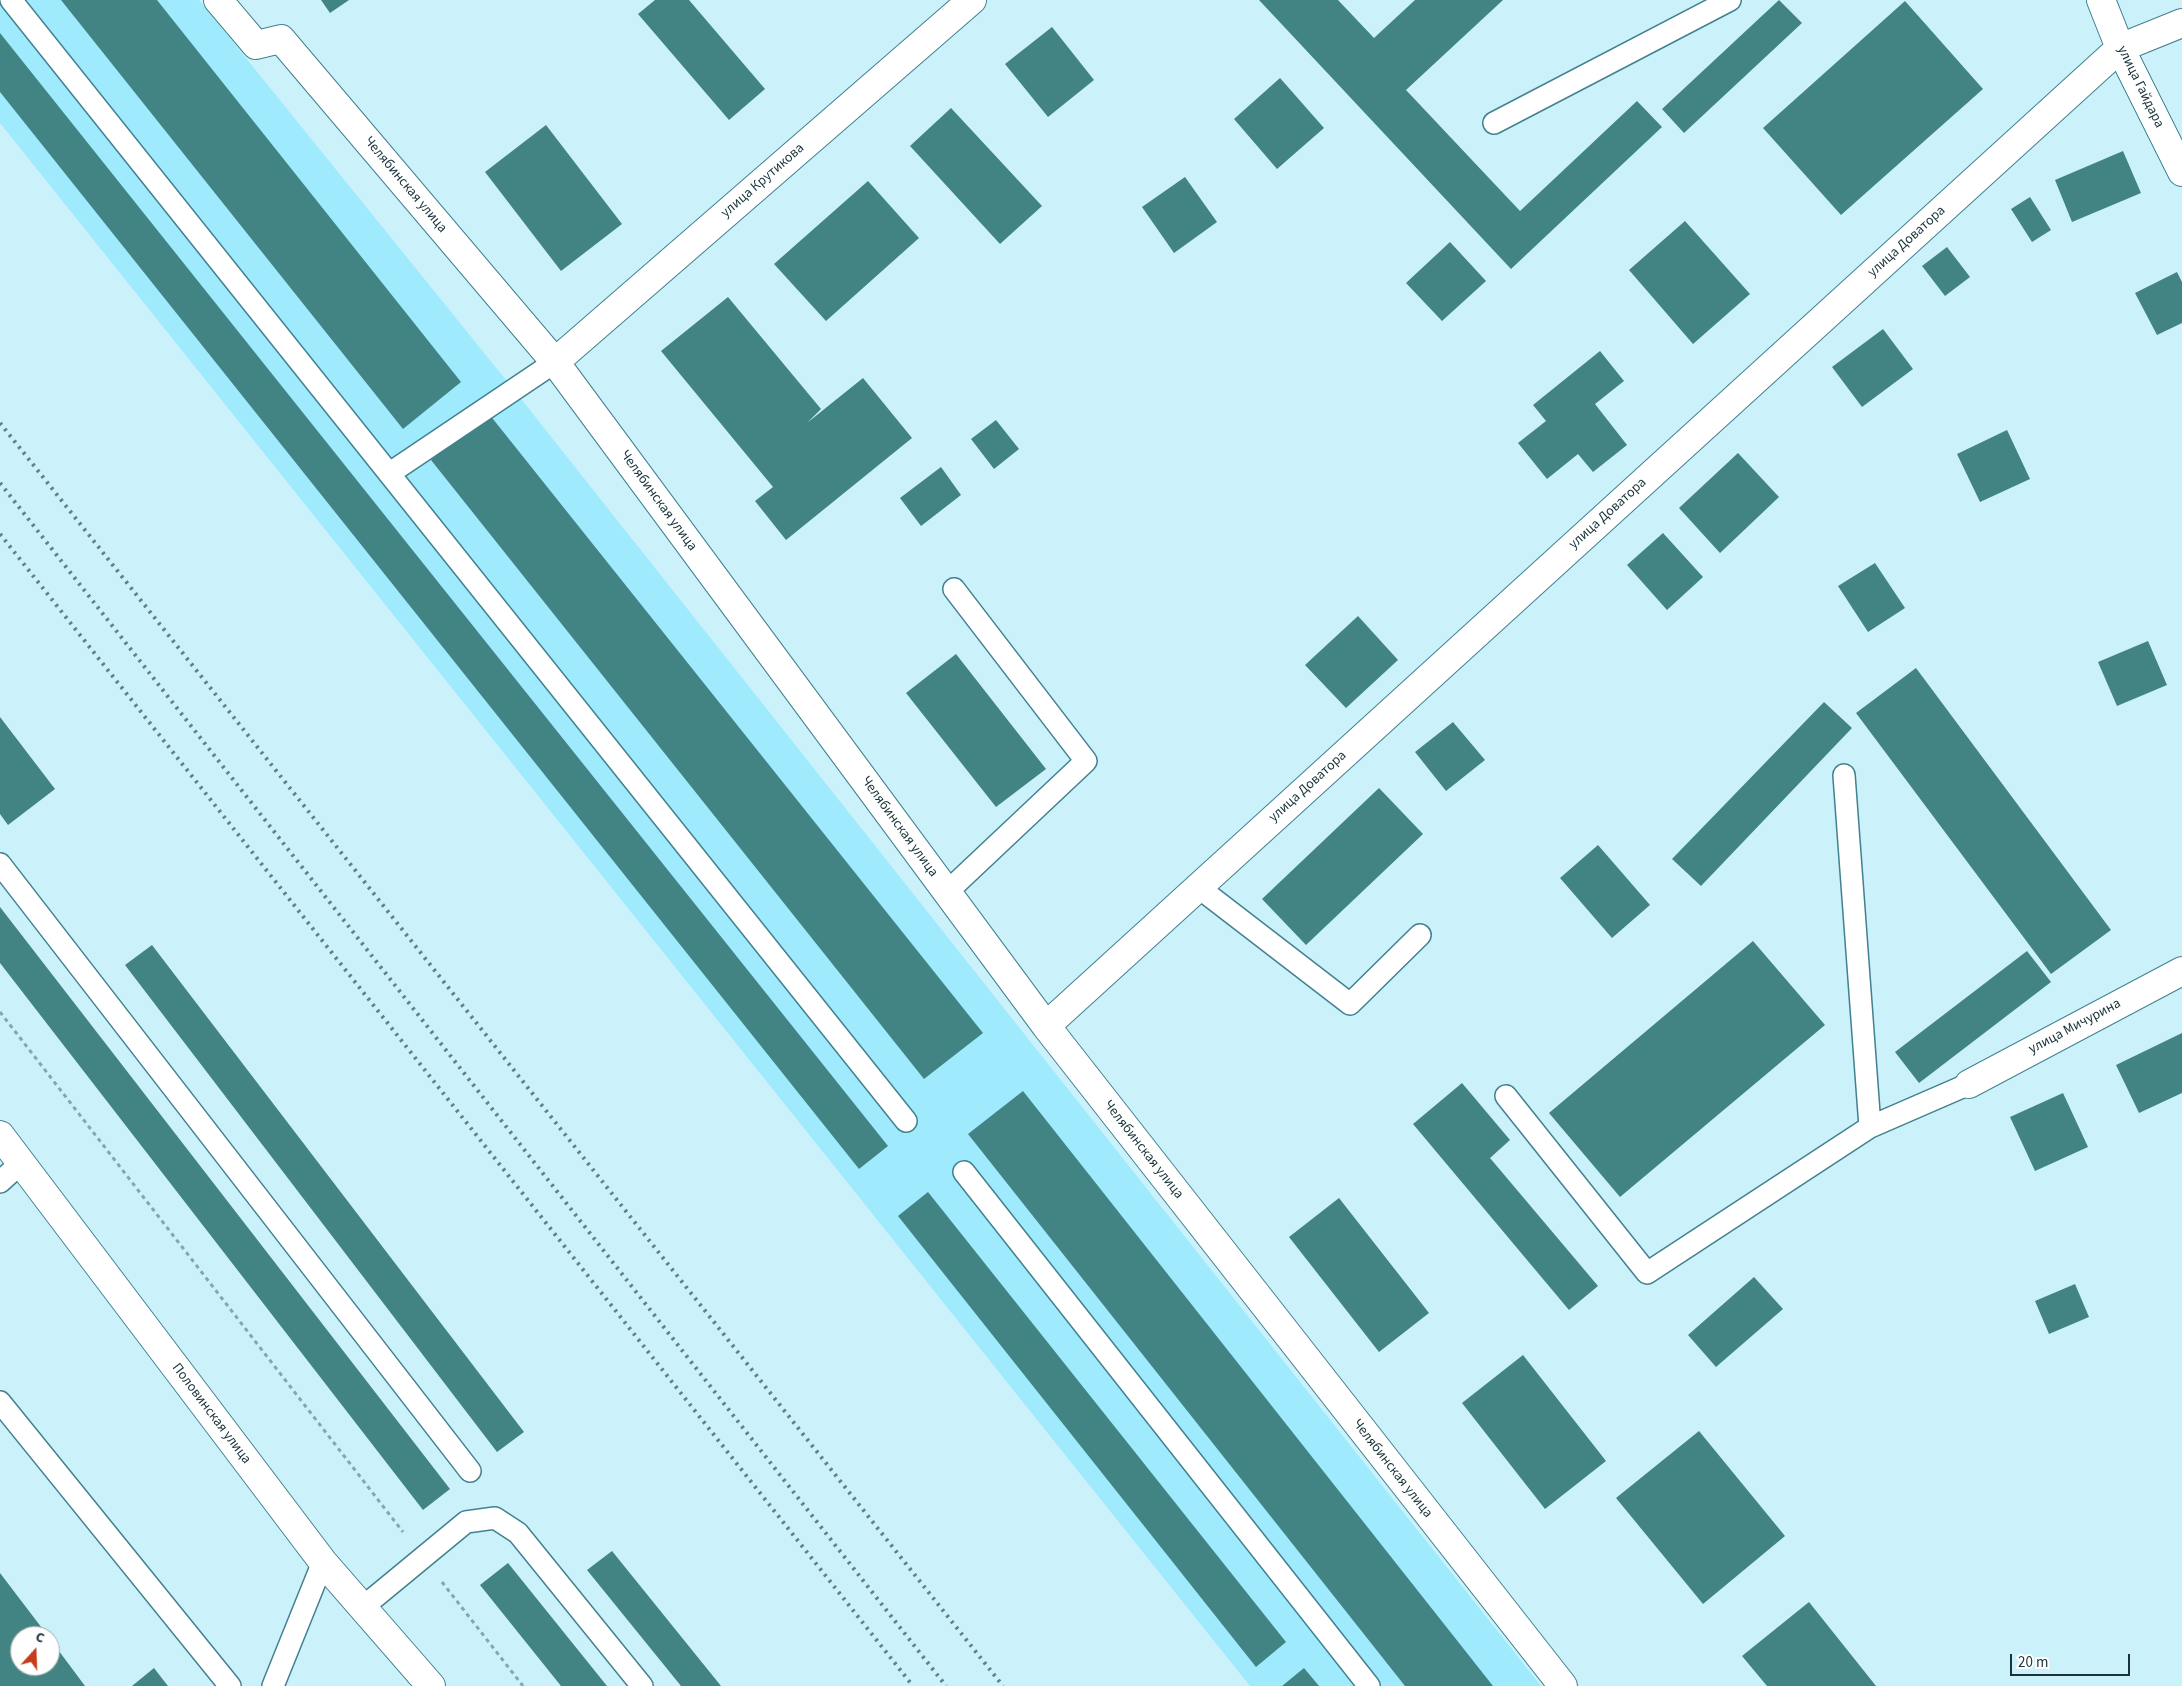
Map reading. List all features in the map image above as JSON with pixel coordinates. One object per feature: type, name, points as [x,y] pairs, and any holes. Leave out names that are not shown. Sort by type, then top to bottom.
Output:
[{"type":"street","name":"Челябинская улица","points":[[218,0],[256,45],[280,39],[555,362],[1046,1026],[1562,1686]]},
{"type":"street","name":"улица Крутикова","points":[[555,362],[972,0]]},
{"type":"street","name":"улица Гайдара","points":[[2101,0],[2120,48],[2182,172]]},
{"type":"street","name":"улица Доватора","points":[[1046,1026],[2120,48],[2182,22]]},
{"type":"street","name":"улица Мичурина","points":[[1969,1084],[2182,971]]},
{"type":"street","name":"Половинская улица","points":[[0,1135],[323,1562],[430,1686]]},
{"type":"lane","points":[[11,0],[906,1121]]},
{"type":"lane","points":[[1494,123],[1730,0]]},
{"type":"lane","points":[[390,473],[555,362]]},
{"type":"lane","points":[[947,892],[1086,762],[954,589]]},
{"type":"lane","points":[[1844,775],[1870,1127]]},
{"type":"lane","points":[[0,864],[470,1471]]},
{"type":"lane","points":[[1198,887],[1350,1004],[1420,935]]},
{"type":"lane","points":[[1506,1096],[1647,1273],[1870,1127],[1969,1084]]},
{"type":"lane","points":[[0,1182],[21,1163]]},
{"type":"lane","points":[[964,1172],[1369,1686]]},
{"type":"lane","points":[[0,1402],[230,1686]]},
{"type":"lane","points":[[362,1607],[466,1522],[495,1518],[518,1533],[642,1686]]},
{"type":"lane","points":[[273,1686],[323,1562]]},
{"type":"path","points":[[0,1012],[523,1686]]},
{"type":"shaded area","points":[[0,0],[199,0],[510,385],[1541,1686],[1250,1686],[0,123]]},
{"type":"building","points":[[61,0],[157,0],[461,382],[403,429]]},
{"type":"building","points":[[321,0],[349,0],[330,13]]},
{"type":"building","points":[[655,0],[689,0],[765,89],[729,120],[638,14]]},
{"type":"building","points":[[1259,0],[1338,0],[1374,38],[1415,0],[1503,0],[1406,90],[1520,211],[1637,101],[1662,127],[1511,269]]},
{"type":"building","points":[[1779,0],[1802,23],[1684,133],[1662,109]]},
{"type":"building","points":[[1905,1],[1983,89],[1841,215],[1763,128]]},
{"type":"building","points":[[1052,27],[1094,80],[1048,117],[1005,64]]},
{"type":"building","points":[[0,33],[888,1146],[859,1169],[0,92]]},
{"type":"building","points":[[1280,78],[1324,128],[1277,169],[1234,119]]},
{"type":"building","points":[[951,108],[1042,206],[1000,244],[910,146]]},
{"type":"building","points":[[546,125],[622,224],[561,271],[485,172]]},
{"type":"building","points":[[2123,151],[2141,193],[2072,222],[2055,180]]},
{"type":"building","points":[[1185,177],[1217,222],[1174,253],[1142,207]]},
{"type":"building","points":[[868,181],[919,238],[826,321],[774,264]]},
{"type":"building","points":[[2030,197],[2051,230],[2032,242],[2011,209]]},
{"type":"building","points":[[1685,221],[1750,294],[1693,344],[1629,270]]},
{"type":"building","points":[[1450,242],[1486,281],[1442,321],[1406,283]]},
{"type":"building","points":[[1947,247],[1970,277],[1945,296],[1922,266]]},
{"type":"building","points":[[2177,272],[2182,282],[2182,323],[2157,335],[2135,293]]},
{"type":"building","points":[[728,297],[821,409],[807,423],[863,378],[912,438],[786,540],[755,501],[773,487],[661,351]]},
{"type":"building","points":[[1883,329],[1913,369],[1862,407],[1832,367]]},
{"type":"building","points":[[1600,351],[1624,381],[1595,404],[1627,445],[1593,472],[1578,454],[1547,479],[1518,443],[1546,421],[1533,405]]},
{"type":"building","points":[[489,414],[983,1033],[924,1079],[431,460]]},
{"type":"building","points":[[996,420],[1019,449],[994,469],[971,439]]},
{"type":"building","points":[[2007,430],[2030,479],[1980,502],[1957,454]]},
{"type":"building","points":[[1738,453],[1779,497],[1720,553],[1679,508]]},
{"type":"building","points":[[941,467],[961,495],[921,526],[900,498]]},
{"type":"building","points":[[1663,533],[1703,577],[1667,610],[1627,565]]},
{"type":"building","points":[[1875,563],[1905,608],[1868,632],[1838,586]]},
{"type":"building","points":[[1358,616],[1398,660],[1346,708],[1305,665]]},
{"type":"building","points":[[2148,641],[2167,685],[2117,706],[2098,662]]},
{"type":"building","points":[[956,654],[1046,769],[996,807],[906,693]]},
{"type":"building","points":[[1916,668],[2111,930],[2051,974],[1856,713]]},
{"type":"building","points":[[1824,702],[1852,728],[1701,886],[1672,859]]},
{"type":"building","points":[[0,717],[55,789],[8,825],[0,814]]},
{"type":"building","points":[[1453,722],[1485,760],[1446,791],[1415,752]]},
{"type":"building","points":[[1379,788],[1423,834],[1306,945],[1262,899]]},
{"type":"building","points":[[1598,845],[1650,905],[1612,938],[1560,878]]},
{"type":"building","points":[[0,907],[450,1489],[423,1510],[0,963]]},
{"type":"building","points":[[1753,941],[1825,1025],[1620,1197],[1549,1113]]},
{"type":"building","points":[[152,945],[524,1432],[497,1452],[125,965]]},
{"type":"building","points":[[2027,951],[2051,982],[1919,1083],[1895,1052]]},
{"type":"building","points":[[2182,1033],[2182,1093],[2139,1113],[2116,1065]]},
{"type":"building","points":[[1462,1083],[1510,1140],[1490,1158],[1598,1286],[1569,1310],[1413,1124]]},
{"type":"building","points":[[1023,1091],[1493,1686],[1405,1686],[968,1134]]},
{"type":"building","points":[[2063,1093],[2088,1147],[2035,1171],[2010,1117]]},
{"type":"building","points":[[928,1192],[1286,1642],[1256,1667],[898,1216]]},
{"type":"building","points":[[1339,1198],[1429,1313],[1379,1352],[1289,1237]]},
{"type":"building","points":[[1754,1277],[1783,1309],[1716,1367],[1688,1335]]},
{"type":"building","points":[[2075,1284],[2089,1317],[2049,1334],[2035,1301]]},
{"type":"building","points":[[1523,1355],[1606,1461],[1545,1509],[1462,1403]]},
{"type":"building","points":[[1699,1431],[1785,1536],[1703,1604],[1616,1498]]},
{"type":"building","points":[[612,1551],[721,1686],[681,1686],[587,1570]]},
{"type":"building","points":[[508,1563],[607,1686],[561,1686],[480,1585]]},
{"type":"building","points":[[0,1573],[40,1626],[10,1626],[10,1676],[60,1676],[60,1652],[85,1686],[0,1686]]},
{"type":"building","points":[[1809,1602],[1876,1686],[1767,1686],[1742,1656]]},
{"type":"building","points":[[154,1668],[168,1686],[132,1686]]},
{"type":"building","points":[[1304,1668],[1319,1686],[1282,1686]]},
{"type":"railway","points":[[0,423],[1003,1686]]},
{"type":"railway","points":[[0,483],[946,1686]]},
{"type":"railway","points":[[0,534],[913,1686]]}]
